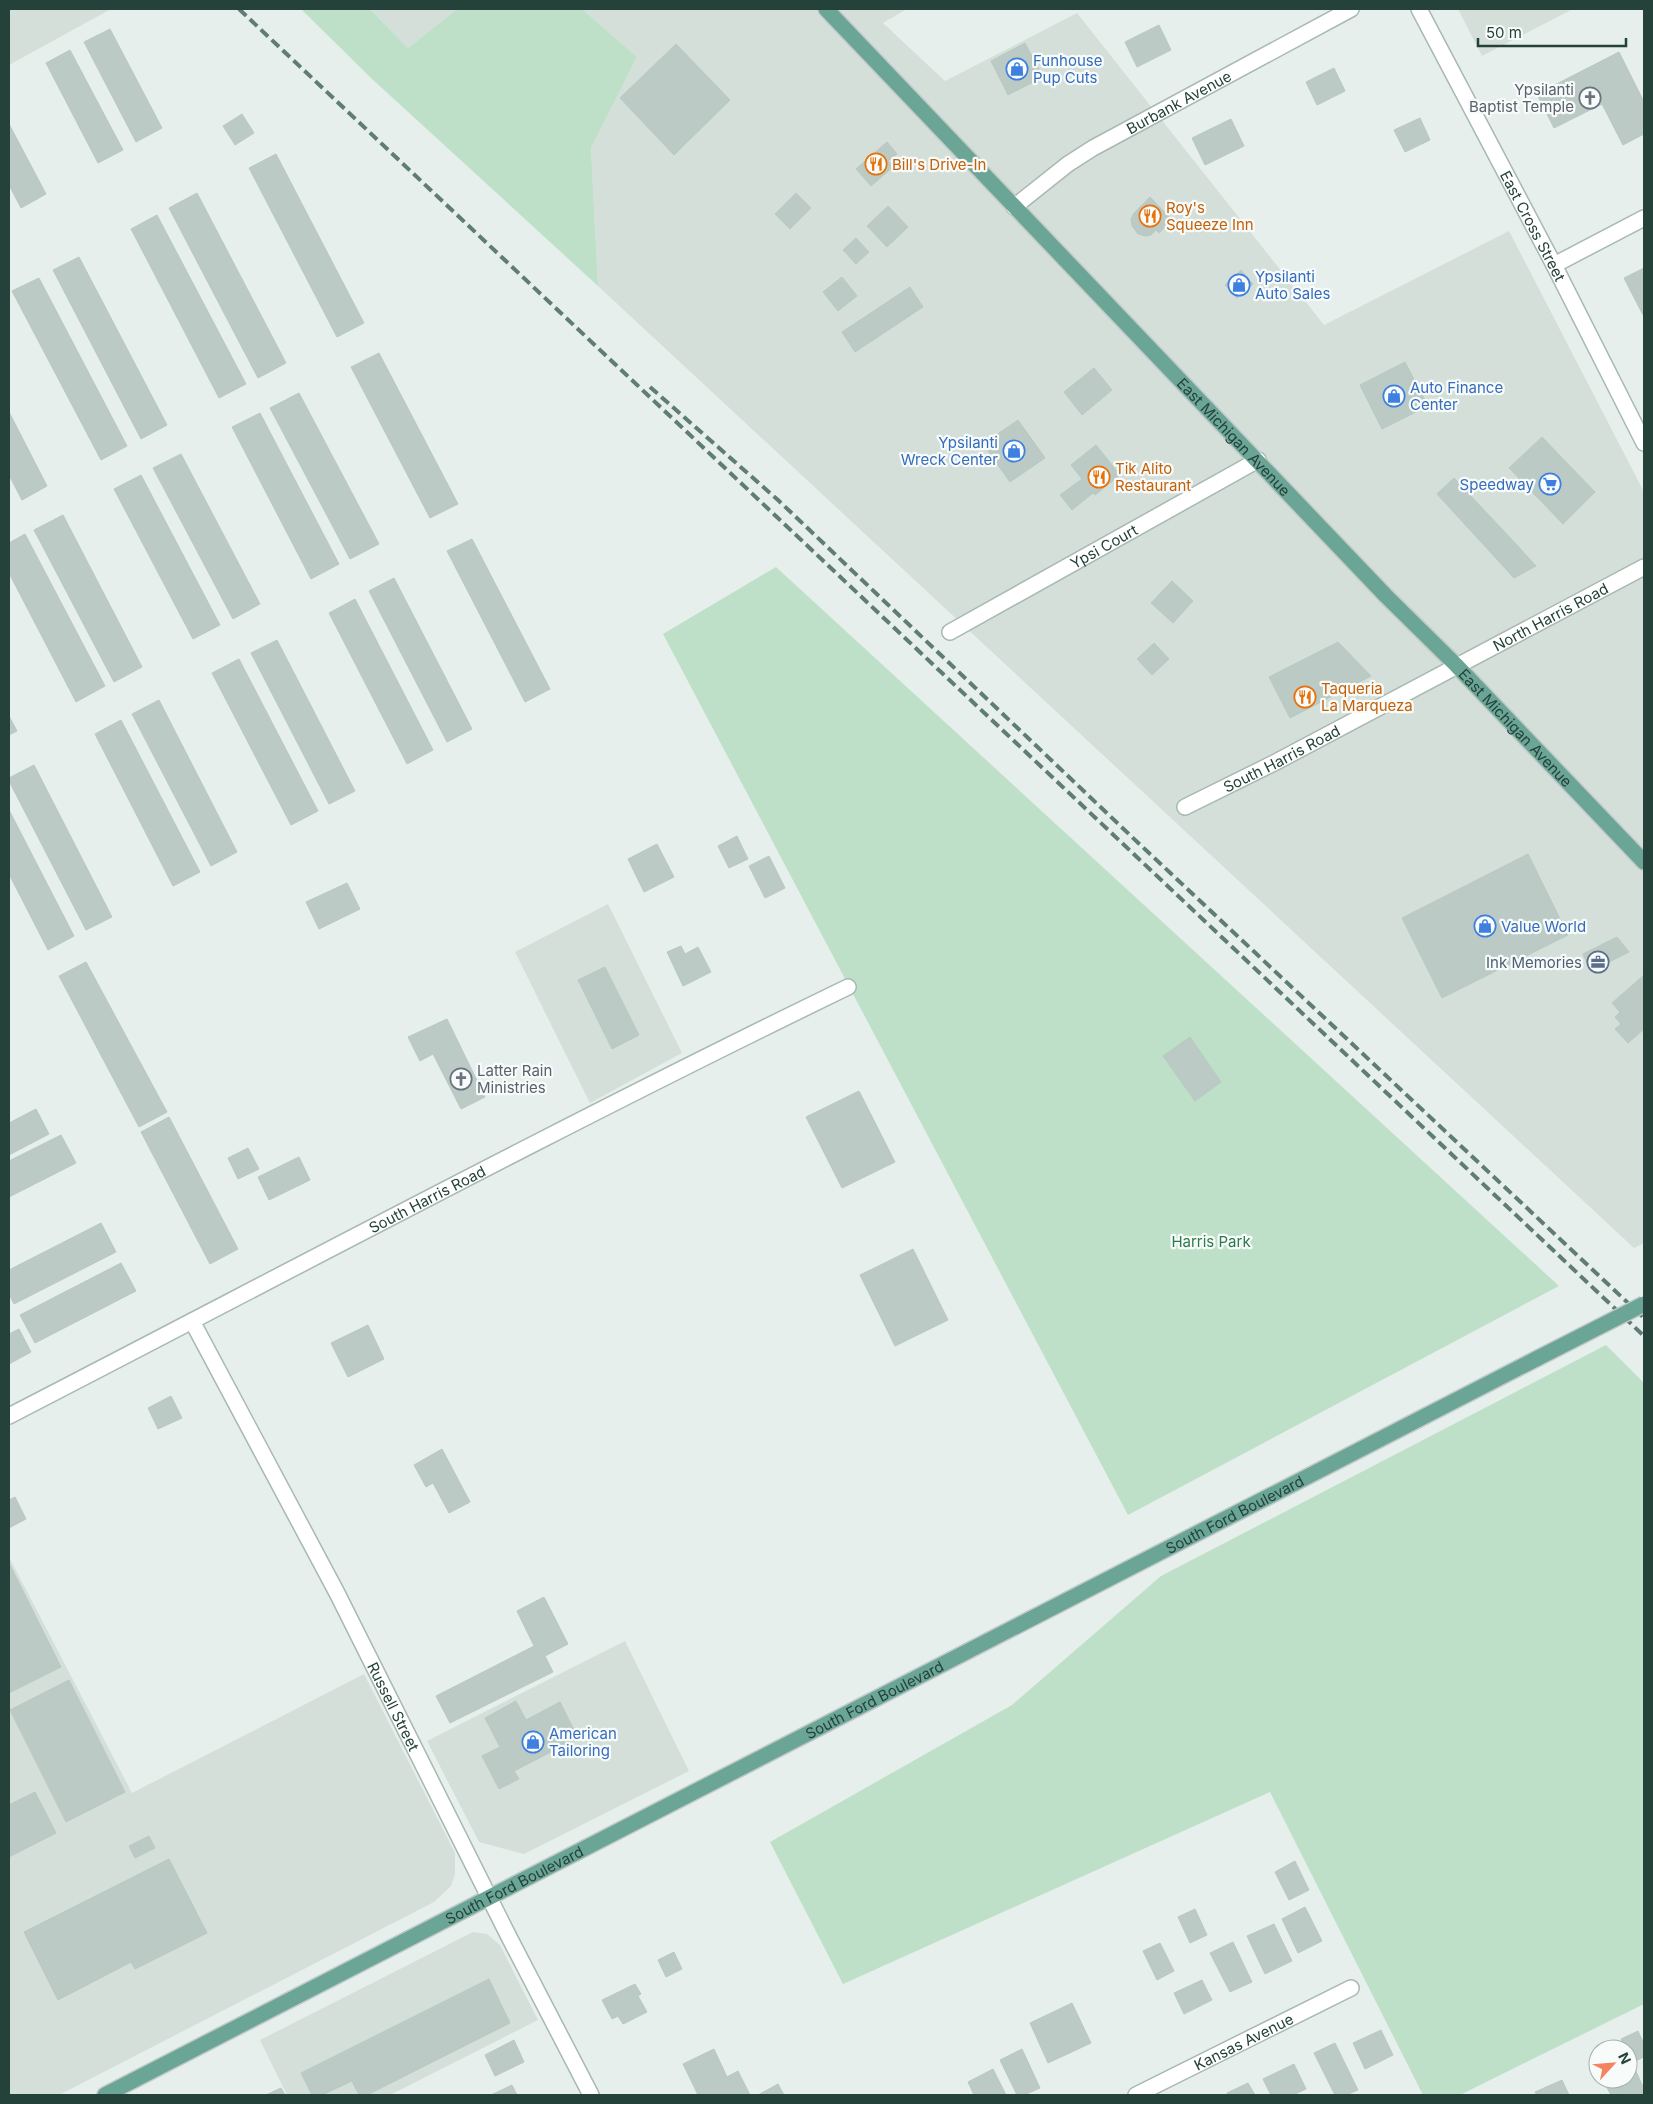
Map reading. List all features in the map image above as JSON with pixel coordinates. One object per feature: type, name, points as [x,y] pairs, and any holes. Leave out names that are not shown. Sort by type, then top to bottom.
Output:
[{"type":"main road","name":"East Michigan Avenue","points":[[826,9],[1386,596],[1456,665],[1644,862]]},
{"type":"main road","name":"South Ford Boulevard","points":[[105,2095],[1644,1304]]},
{"type":"street","name":"Burbank Avenue","points":[[1014,207],[1068,164],[1094,148],[1351,9]]},
{"type":"street","name":"East Cross Street","points":[[1419,9],[1554,265],[1644,444]]},
{"type":"street","points":[[1554,265],[1644,218]]},
{"type":"street","name":"Ypsi Court","points":[[950,632],[1258,460]]},
{"type":"street","name":"North Harris Road","points":[[1456,665],[1644,567]]},
{"type":"street","name":"South Harris Road","points":[[1185,807],[1276,762],[1456,665]]},
{"type":"street","name":"South Harris Road","points":[[9,1416],[702,1057],[848,987]]},
{"type":"street","name":"Russell Street","points":[[192,1321],[337,1593],[591,2095]]},
{"type":"street","name":"Kansas Avenue","points":[[1136,2095],[1351,1988]]},
{"type":"shaded area","points":[[9,9],[111,9],[9,65]]},
{"type":"shaded area","points":[[370,9],[457,9],[408,48]]},
{"type":"shaded area","points":[[582,9],[907,9],[883,23],[945,81],[1077,13],[1324,325],[1509,231],[1644,492],[1644,1243],[1634,1248],[598,286],[591,148],[637,57]]},
{"type":"shaded area","points":[[1458,9],[1573,9],[1482,56]]},
{"type":"shaded area","points":[[608,904],[682,1053],[590,1103],[515,952]]},
{"type":"shaded area","points":[[9,1557],[132,1793],[364,1674],[455,1853],[455,1874],[451,1886],[434,1902],[59,2095],[9,2095]]},
{"type":"shaded area","points":[[625,1641],[689,1771],[524,1854],[479,1842],[427,1741]]},
{"type":"shaded area","points":[[473,1932],[487,1934],[500,1945],[538,2020],[390,2095],[287,2095],[260,2040]]},
{"type":"green space","points":[[301,9],[370,9],[408,48],[457,9],[582,9],[637,57],[591,148],[598,286],[371,78]]},
{"type":"green space","name":"Harris Park","points":[[776,567],[1559,1286],[1128,1515],[663,634]]},
{"type":"green space","points":[[1606,1345],[1644,1383],[1644,2004],[1460,2095],[1423,2095],[1270,1792],[843,1984],[770,1842],[1012,1705],[1161,1576]]},
{"type":"building","points":[[1159,25],[1171,50],[1137,67],[1125,42]]},
{"type":"building","points":[[110,29],[162,128],[136,142],[84,42]]},
{"type":"building","name":"Funhouse Pup Cuts","points":[[1025,43],[1043,77],[1008,95],[991,61]]},
{"type":"building","points":[[676,44],[730,100],[674,155],[620,98]]},
{"type":"building","points":[[70,50],[123,150],[98,163],[46,63]]},
{"type":"building","name":"Ypsilanti Baptist Temple","points":[[1619,52],[1644,102],[1644,134],[1623,145],[1602,104],[1554,128],[1537,94]]},
{"type":"building","points":[[1334,68],[1345,91],[1317,105],[1306,82]]},
{"type":"building","points":[[242,114],[254,133],[235,145],[223,126]]},
{"type":"building","points":[[1420,118],[1430,140],[1405,152],[1394,130]]},
{"type":"building","points":[[1231,119],[1244,146],[1205,165],[1192,138]]},
{"type":"building","points":[[9,124],[46,194],[21,208],[9,185]]},
{"type":"building","name":"Bill's Drive-In","points":[[887,142],[897,154],[888,161],[893,167],[871,186],[856,169]]},
{"type":"building","points":[[276,154],[364,323],[337,337],[249,168]]},
{"type":"building","points":[[197,193],[286,363],[258,378],[169,208]]},
{"type":"building","points":[[796,193],[811,208],[790,229],[775,214]]},
{"type":"building","name":"Roy's Squeeze Inn","points":[[1150,197],[1172,220],[1159,233],[1156,230],[1151,235],[1145,236],[1138,234],[1132,226],[1131,219],[1134,213]]},
{"type":"building","points":[[888,206],[908,227],[887,247],[867,226]]},
{"type":"building","points":[[157,215],[246,384],[219,398],[131,229]]},
{"type":"building","points":[[856,238],[869,252],[856,264],[843,250]]},
{"type":"building","points":[[79,257],[167,425],[141,439],[53,270]]},
{"type":"building","points":[[1644,268],[1644,315],[1643,315],[1624,278]]},
{"type":"building","name":"Ypsilanti Auto Sales","points":[[1241,270],[1253,284],[1237,298],[1225,285]]},
{"type":"building","points":[[842,277],[857,296],[838,311],[823,292]]},
{"type":"building","points":[[39,278],[127,446],[101,460],[12,291]]},
{"type":"building","points":[[910,287],[923,307],[855,352],[842,332]]},
{"type":"building","points":[[379,353],[458,504],[430,518],[351,367]]},
{"type":"building","name":"Auto Finance Center","points":[[1405,362],[1428,406],[1382,429],[1360,385]]},
{"type":"building","points":[[1094,368],[1112,390],[1082,415],[1064,392]]},
{"type":"building","points":[[299,393],[379,544],[350,559],[270,408]]},
{"type":"building","points":[[9,412],[47,486],[22,500],[9,475]]},
{"type":"building","points":[[260,413],[339,564],[311,579],[232,427]]},
{"type":"building","name":"Ypsilanti Wreck Center","points":[[1018,420],[1045,458],[1010,482],[983,444]]},
{"type":"building","points":[[1542,437],[1595,492],[1563,524],[1509,468]]},
{"type":"building","name":"Tik Alito Restaurant","points":[[1096,445],[1120,475],[1072,510],[1060,495],[1082,479],[1071,465]]},
{"type":"building","points":[[181,454],[260,604],[233,619],[153,468]]},
{"type":"building","points":[[141,475],[220,625],[193,639],[114,489]]},
{"type":"building","points":[[1454,478],[1536,566],[1514,578],[1437,494]]},
{"type":"building","points":[[63,515],[142,667],[114,682],[34,530]]},
{"type":"building","points":[[25,534],[105,686],[76,702],[9,573],[9,543]]},
{"type":"building","points":[[472,539],[550,689],[525,702],[447,551]]},
{"type":"building","points":[[394,578],[472,729],[447,742],[369,591]]},
{"type":"building","points":[[1172,581],[1193,601],[1173,623],[1151,603]]},
{"type":"building","points":[[355,599],[433,750],[407,764],[329,613]]},
{"type":"building","points":[[277,640],[355,791],[329,804],[251,653]]},
{"type":"building","name":"Taqueria La Marqueza","points":[[1338,642],[1371,676],[1290,718],[1269,677]]},
{"type":"building","points":[[1154,643],[1169,659],[1152,675],[1137,659]]},
{"type":"building","points":[[239,659],[318,811],[291,825],[212,673]]},
{"type":"building","points":[[159,700],[237,852],[211,866],[132,714]]},
{"type":"building","points":[[9,716],[17,731],[9,735]]},
{"type":"building","points":[[121,720],[200,872],[173,886],[95,734]]},
{"type":"building","points":[[34,765],[112,917],[86,930],[9,781],[9,778]]},
{"type":"building","points":[[9,810],[74,936],[48,950],[9,874]]},
{"type":"building","points":[[737,836],[748,859],[729,868],[718,846]]},
{"type":"building","points":[[657,844],[674,877],[644,892],[628,859]]},
{"type":"building","name":"Value World","points":[[1528,854],[1568,935],[1442,998],[1402,918]]},
{"type":"building","points":[[769,856],[785,888],[765,898],[749,866]]},
{"type":"building","points":[[347,883],[360,909],[319,929],[306,902]]},
{"type":"building","name":"Ink Memories","points":[[1617,937],[1629,952],[1591,971],[1583,954]]},
{"type":"building","points":[[681,946],[685,954],[698,947],[711,972],[683,986],[667,952]]},
{"type":"building","points":[[86,962],[167,1112],[139,1127],[59,976]]},
{"type":"building","points":[[605,967],[639,1035],[612,1049],[578,980]]},
{"type":"building","points":[[1644,975],[1644,1029],[1628,1043],[1615,1029],[1621,1024],[1615,1017],[1620,1012],[1612,1003]]},
{"type":"building","name":"Latter Rain Ministries","points":[[447,1019],[485,1097],[461,1109],[433,1054],[420,1061],[408,1037]]},
{"type":"building","points":[[1190,1037],[1221,1082],[1195,1101],[1163,1056]]},
{"type":"building","points":[[859,1091],[895,1162],[842,1188],[806,1117]]},
{"type":"building","points":[[36,1109],[49,1134],[9,1155],[9,1123]]},
{"type":"building","points":[[169,1117],[238,1249],[210,1264],[141,1132]]},
{"type":"building","points":[[61,1135],[76,1163],[9,1197],[9,1161]]},
{"type":"building","points":[[248,1148],[259,1169],[238,1179],[228,1158]]},
{"type":"building","points":[[299,1157],[310,1180],[269,1200],[258,1177]]},
{"type":"building","points":[[101,1223],[116,1252],[14,1304],[9,1294],[9,1270]]},
{"type":"building","points":[[913,1249],[948,1320],[895,1346],[860,1275]]},
{"type":"building","points":[[121,1263],[136,1291],[35,1343],[20,1315]]},
{"type":"building","points":[[368,1325],[384,1359],[348,1377],[331,1343]]},
{"type":"building","points":[[19,1329],[31,1352],[9,1364],[9,1334]]},
{"type":"building","points":[[171,1396],[182,1418],[158,1429],[148,1408]]},
{"type":"building","points":[[442,1449],[470,1502],[449,1513],[433,1483],[426,1487],[414,1465]]},
{"type":"building","points":[[15,1497],[26,1519],[9,1528],[9,1500]]},
{"type":"building","points":[[9,1563],[61,1667],[9,1693]]},
{"type":"building","points":[[544,1597],[568,1644],[545,1656],[553,1672],[450,1723],[436,1696],[534,1646],[517,1611]]},
{"type":"building","points":[[69,1680],[125,1792],[66,1822],[10,1710]]},
{"type":"building","name":"American Tailoring","points":[[516,1701],[526,1720],[560,1702],[578,1738],[514,1771],[519,1779],[499,1789],[482,1756],[500,1747],[485,1718]]},
{"type":"building","points":[[35,1792],[56,1833],[9,1857],[9,1805]]},
{"type":"building","points":[[149,1836],[155,1848],[135,1858],[129,1846]]},
{"type":"building","points":[[169,1859],[207,1933],[135,1969],[131,1962],[58,2000],[24,1932]]},
{"type":"building","points":[[1295,1861],[1309,1890],[1289,1900],[1275,1872]]},
{"type":"building","points":[[1305,1907],[1322,1941],[1298,1953],[1282,1919]]},
{"type":"building","points":[[1195,1909],[1207,1935],[1190,1943],[1178,1917]]},
{"type":"building","points":[[1274,1924],[1292,1961],[1265,1974],[1247,1936]]},
{"type":"building","points":[[1233,1942],[1252,1982],[1230,1992],[1210,1953]]},
{"type":"building","points":[[1160,1943],[1174,1971],[1157,1980],[1143,1951]]},
{"type":"building","points":[[674,1952],[682,1969],[666,1977],[658,1960]]},
{"type":"building","points":[[489,1979],[510,2023],[367,2095],[359,2095],[352,2081],[322,2095],[312,2095],[301,2073]]},
{"type":"building","points":[[1202,1980],[1212,2000],[1184,2014],[1174,1993]]},
{"type":"building","points":[[635,1984],[641,1994],[638,1996],[647,2012],[623,2024],[618,2016],[612,2019],[602,2000]]},
{"type":"building","points":[[1072,2003],[1091,2043],[1048,2063],[1030,2023]]},
{"type":"building","points":[[1381,2030],[1393,2055],[1365,2069],[1353,2043]]},
{"type":"building","points":[[1638,2031],[1644,2044],[1644,2057],[1638,2060],[1638,2039],[1621,2039]]},
{"type":"building","points":[[514,2040],[524,2062],[495,2076],[485,2055]]},
{"type":"building","points":[[1335,2043],[1358,2090],[1346,2095],[1335,2095],[1314,2053]]},
{"type":"building","points":[[714,2049],[727,2077],[738,2071],[750,2095],[698,2095],[683,2064]]},
{"type":"building","points":[[1022,2049],[1040,2088],[1024,2095],[1017,2095],[1000,2060]]},
{"type":"building","points":[[1294,2064],[1306,2089],[1293,2095],[1271,2095],[1263,2079]]},
{"type":"building","points":[[993,2069],[1006,2095],[974,2095],[968,2082]]},
{"type":"building","points":[[1638,2076],[1644,2089],[1644,2095],[1611,2095],[1608,2089],[1638,2089]]},
{"type":"building","points":[[1562,2080],[1569,2095],[1537,2095],[1535,2092]]},
{"type":"building","points":[[1248,2083],[1255,2095],[1228,2095],[1227,2093]]},
{"type":"building","points":[[778,2084],[784,2095],[758,2095]]},
{"type":"building","points":[[512,2085],[517,2095],[491,2095]]},
{"type":"building","points":[[281,2088],[285,2095],[266,2095]]},
{"type":"railway","points":[[239,9],[1644,1336]]},
{"type":"railway","points":[[650,387],[778,500],[1132,837],[1644,1318]]},
{"type":"place","name":"Funhouse Pup Cuts","points":[[1017,69]]},
{"type":"place","name":"Ypsilanti Baptist Temple","points":[[1590,98]]},
{"type":"place","name":"Bill's Drive-In","points":[[876,164]]},
{"type":"place","name":"Roy's Squeeze Inn","points":[[1150,216]]},
{"type":"place","name":"Ypsilanti Auto Sales","points":[[1239,285]]},
{"type":"place","name":"Auto Finance Center","points":[[1394,396]]},
{"type":"place","name":"Ypsilanti Wreck Center","points":[[1014,451]]},
{"type":"place","name":"Tik Alito Restaurant","points":[[1099,477]]},
{"type":"place","name":"Speedway","points":[[1550,484]]},
{"type":"place","name":"Taqueria La Marqueza","points":[[1305,697]]},
{"type":"place","name":"Value World","points":[[1485,926]]},
{"type":"place","name":"Ink Memories","points":[[1598,962]]},
{"type":"place","name":"Latter Rain Ministries","points":[[461,1079]]},
{"type":"place","name":"American Tailoring","points":[[533,1742]]}]
